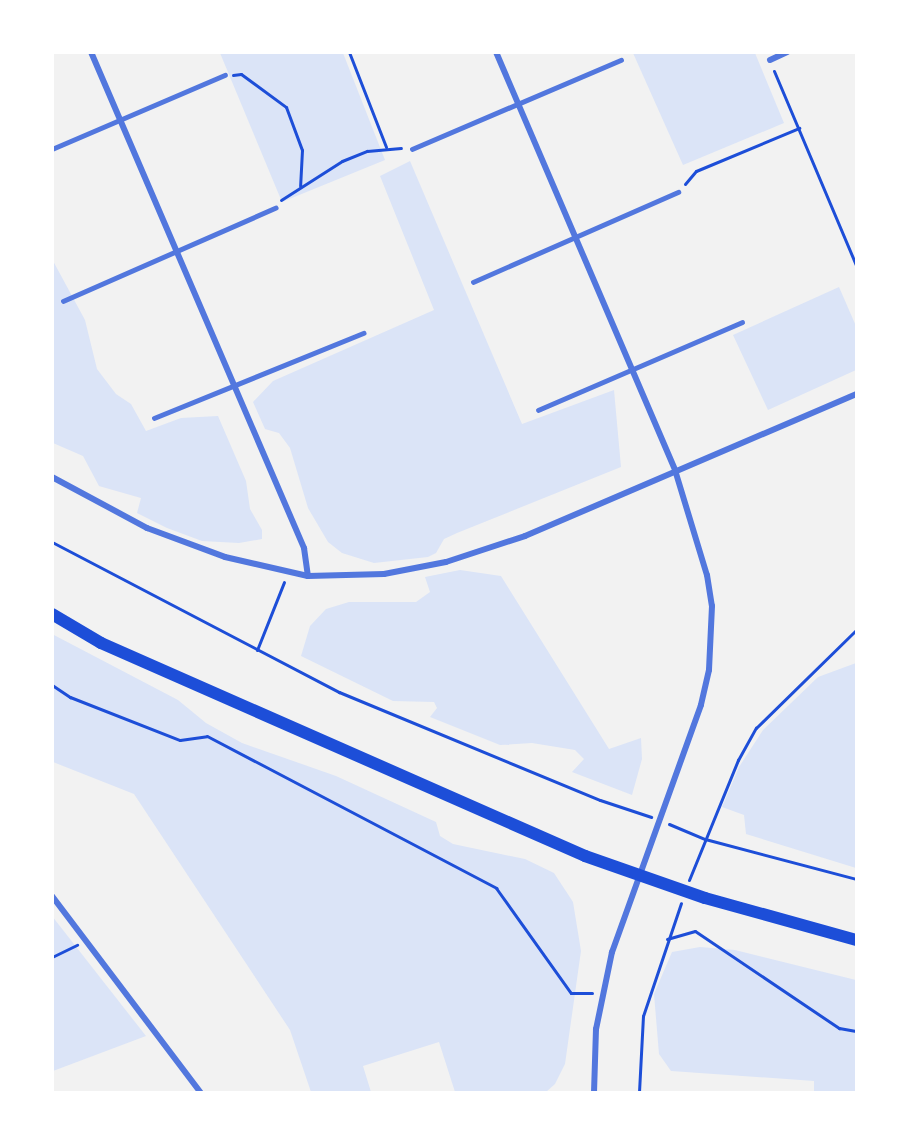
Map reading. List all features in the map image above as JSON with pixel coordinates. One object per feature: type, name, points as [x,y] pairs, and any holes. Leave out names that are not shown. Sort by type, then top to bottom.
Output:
[{"type":"main road","points":[[52,614],[111,648],[452,799],[612,865],[705,898],[856,940]]},
{"type":"street","points":[[91,52],[306,552],[308,576]]},
{"type":"street","points":[[496,52],[675,470],[707,575],[712,638],[701,705],[612,952],[596,1029],[594,1092]]},
{"type":"street","points":[[770,60],[787,52]]},
{"type":"street","points":[[52,477],[147,528],[225,557],[308,576],[384,574],[446,562],[525,536],[856,394]]},
{"type":"street","points":[[52,896],[86,938],[200,1092]]},
{"type":"lane","points":[[412,149],[621,60]]},
{"type":"lane","points":[[52,149],[225,75]]},
{"type":"lane","points":[[473,282],[678,192]]},
{"type":"lane","points":[[63,302],[275,208]]},
{"type":"lane","points":[[538,410],[742,322]]},
{"type":"lane","points":[[154,418],[363,333]]},
{"type":"path","points":[[349,52],[386,147]]},
{"type":"path","points":[[770,60],[856,265]]},
{"type":"path","points":[[225,75],[241,74],[286,107],[302,150],[300,186]]},
{"type":"path","points":[[678,192],[696,171],[799,128]]},
{"type":"path","points":[[275,208],[282,198],[342,161],[386,147],[412,149]]},
{"type":"path","points":[[52,542],[257,650],[361,701],[600,800],[659,819],[705,839],[856,879]]},
{"type":"path","points":[[257,650],[287,572]]},
{"type":"path","points":[[688,884],[738,760],[756,728],[856,630]]},
{"type":"path","points":[[52,685],[70,697],[180,740],[207,736],[496,888],[571,993],[603,993]]},
{"type":"path","points":[[639,1092],[643,1016],[666,939],[684,895]]},
{"type":"path","points":[[666,939],[694,931],[839,1028],[856,1031]]},
{"type":"path","points":[[52,957],[86,938]]},
{"type":"shaded area","points":[[220,53],[343,53],[385,160],[282,202]]},
{"type":"shaded area","points":[[633,53],[755,53],[784,123],[683,165]]},
{"type":"shaded area","points":[[410,161],[522,424],[614,390],[621,467],[444,539],[436,553],[428,557],[374,563],[342,553],[328,542],[308,508],[290,448],[279,433],[265,429],[253,402],[273,381],[434,310],[380,176]]},
{"type":"shaded area","points":[[52,259],[85,320],[97,369],[116,394],[131,404],[146,431],[181,418],[218,416],[246,481],[250,509],[262,530],[262,539],[239,543],[202,541],[167,528],[137,513],[141,498],[99,486],[83,456],[53,443]]},
{"type":"shaded area","points":[[839,287],[856,326],[856,370],[768,410],[733,335]]},
{"type":"shaded area","points":[[460,570],[501,576],[609,749],[641,738],[642,759],[632,795],[572,772],[584,759],[575,750],[532,743],[500,745],[430,717],[437,708],[434,702],[393,701],[301,656],[310,626],[326,609],[349,602],[416,602],[430,592],[425,577]]},
{"type":"shaded area","points":[[52,634],[178,700],[206,723],[242,743],[336,776],[436,822],[440,836],[453,844],[525,859],[554,873],[573,902],[581,951],[565,1064],[555,1084],[546,1092],[455,1092],[439,1042],[363,1066],[371,1092],[311,1092],[290,1030],[134,794],[53,762]]},
{"type":"shaded area","points":[[856,663],[856,868],[746,834],[744,815],[722,807],[739,767],[763,730],[818,677]]},
{"type":"shaded area","points":[[52,916],[146,1036],[53,1071],[52,1071]]},
{"type":"shaded area","points":[[700,947],[735,950],[856,980],[856,1092],[814,1092],[814,1081],[671,1071],[659,1054],[654,994],[672,952]]}]
